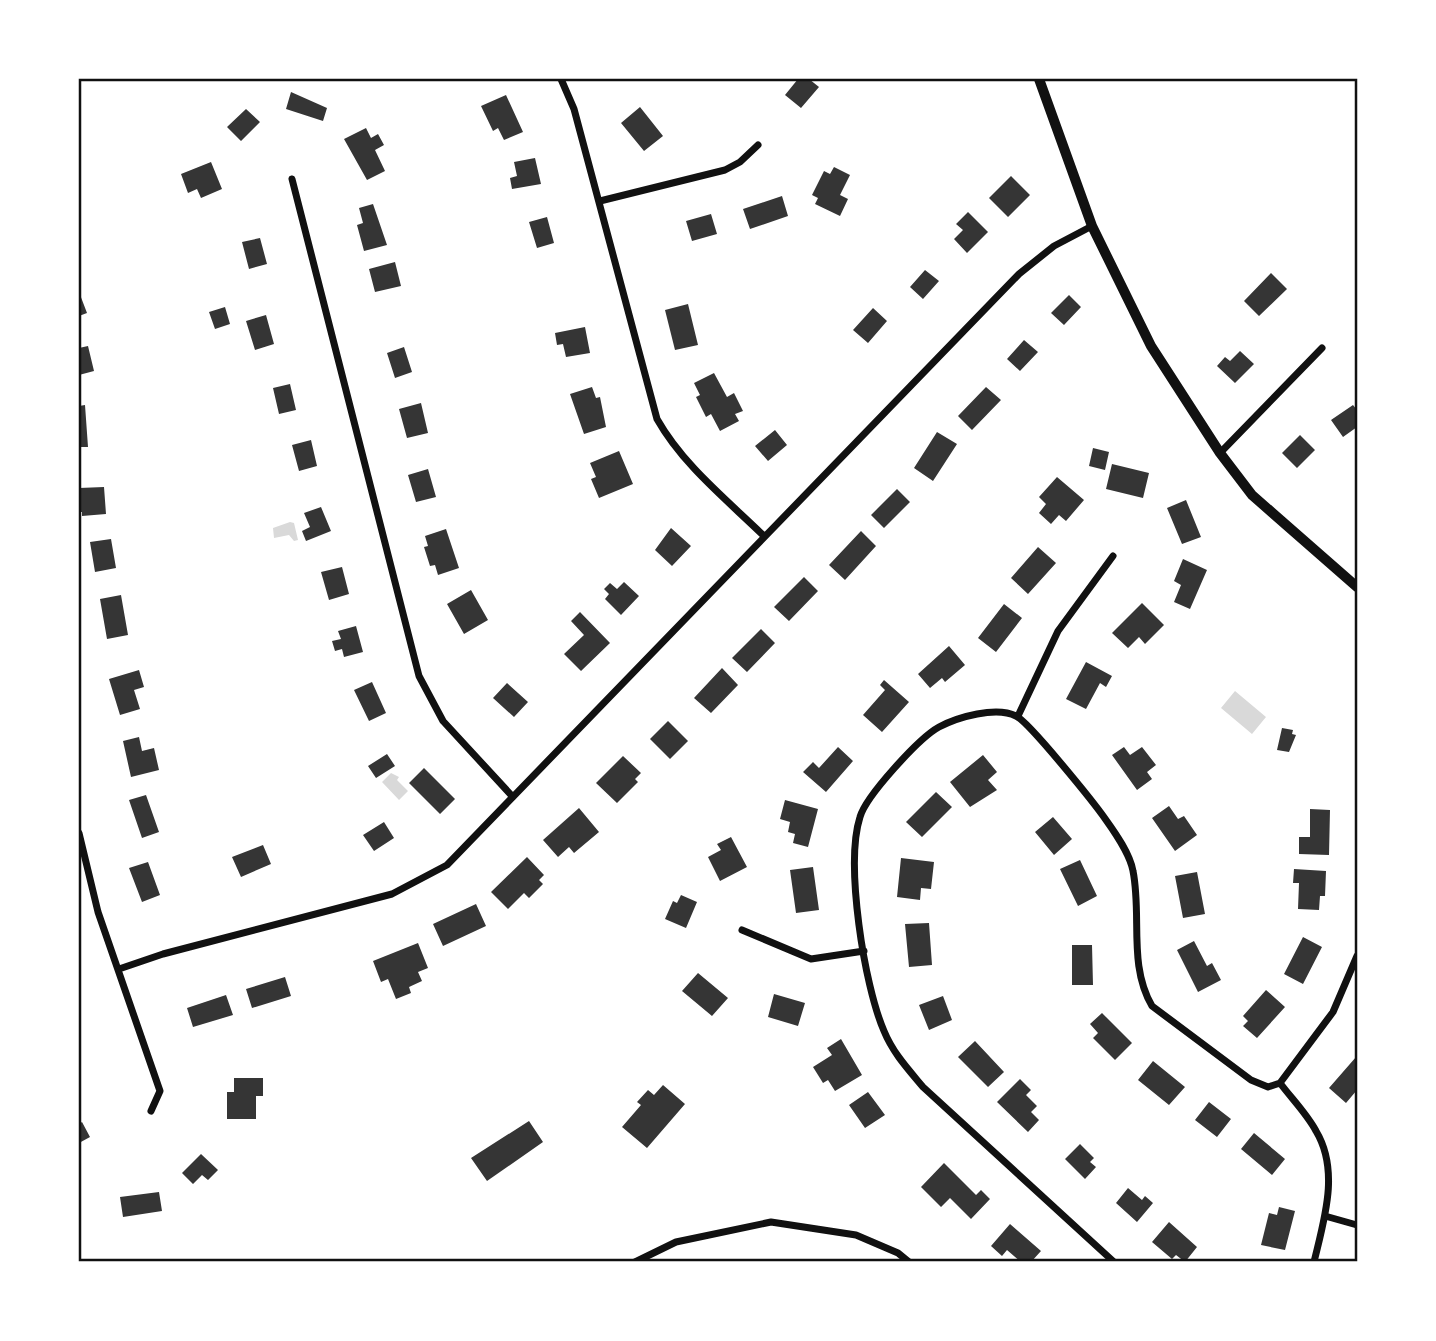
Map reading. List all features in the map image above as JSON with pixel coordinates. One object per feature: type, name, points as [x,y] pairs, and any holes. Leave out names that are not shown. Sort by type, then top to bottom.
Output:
[{"type":"street","points":[[561,79],[574,109],[600,201],[657,419],[670,442],[686,460],[764,536]]},
{"type":"street","points":[[1039,79],[1092,226],[1151,346],[1220,453],[1252,495],[1357,587]]},
{"type":"street","points":[[600,201],[725,170],[740,162],[758,145]]},
{"type":"street","points":[[292,179],[419,676],[443,721],[513,797]]},
{"type":"street","points":[[119,969],[163,954],[392,894],[447,865],[1019,274],[1054,246],[1092,226]]},
{"type":"street","points":[[1220,453],[1322,348]]},
{"type":"street","points":[[1017,716],[1058,631],[1113,556]]},
{"type":"street","points":[[1114,1262],[923,1087],[897,1057],[883,1030],[864,951],[853,844],[860,814],[873,793],[932,731],[952,720],[1003,713],[1017,716],[1105,819],[1133,870],[1138,955],[1144,992],[1152,1006],[1251,1080],[1268,1087],[1280,1083],[1333,1012],[1357,956]]},
{"type":"street","points":[[79,833],[98,912],[160,1091],[152,1111]]},
{"type":"street","points":[[742,930],[811,959],[864,951]]},
{"type":"street","points":[[1280,1083],[1316,1130],[1326,1154],[1330,1176],[1325,1216],[1314,1262]]},
{"type":"street","points":[[1325,1216],[1357,1225]]},
{"type":"street","points":[[635,1262],[676,1242],[771,1222],[856,1235],[898,1253],[909,1262]]},
{"type":"shaded area","points":[[294,523],[298,540],[294,541],[289,535],[274,538],[273,528]]},
{"type":"shaded area","points":[[1235,691],[1266,717],[1252,734],[1221,708]]},
{"type":"shaded area","points":[[391,773],[399,777],[397,780],[408,791],[399,800],[382,782]]},
{"type":"building","points":[[798,79],[809,79],[819,87],[801,108],[785,95]]},
{"type":"building","points":[[291,92],[327,108],[323,121],[286,109]]},
{"type":"building","points":[[506,95],[523,132],[504,140],[498,128],[493,131],[481,106]]},
{"type":"building","points":[[640,107],[663,136],[644,151],[621,123]]},
{"type":"building","points":[[246,109],[260,122],[241,141],[227,127]]},
{"type":"building","points":[[366,128],[371,138],[378,134],[384,145],[375,150],[385,171],[367,180],[344,139]]},
{"type":"building","points":[[535,158],[541,184],[512,189],[510,178],[517,176],[514,162]]},
{"type":"building","points":[[211,162],[222,189],[201,198],[197,189],[188,193],[181,174]]},
{"type":"building","points":[[834,167],[850,175],[840,195],[848,199],[840,216],[815,204],[818,198],[812,195],[824,171],[830,174]]},
{"type":"building","points":[[1011,176],[1030,195],[1008,217],[989,198]]},
{"type":"building","points":[[782,196],[788,216],[750,229],[743,209]]},
{"type":"building","points":[[373,204],[387,245],[364,251],[357,225],[363,223],[359,208]]},
{"type":"building","points":[[968,212],[988,232],[967,253],[954,239],[963,230],[956,224]]},
{"type":"building","points":[[711,214],[717,234],[692,241],[686,221]]},
{"type":"building","points":[[547,217],[554,243],[537,248],[529,222]]},
{"type":"building","points":[[260,238],[267,264],[249,269],[242,242]]},
{"type":"building","points":[[395,262],[401,286],[375,292],[369,269]]},
{"type":"building","points":[[925,270],[939,281],[923,299],[910,287]]},
{"type":"building","points":[[1271,273],[1287,289],[1259,316],[1244,301]]},
{"type":"building","points":[[79,292],[87,313],[79,316]]},
{"type":"building","points":[[1069,295],[1081,307],[1064,325],[1051,313]]},
{"type":"building","points":[[688,304],[698,345],[675,350],[665,310]]},
{"type":"building","points":[[225,307],[230,324],[215,329],[209,312]]},
{"type":"building","points":[[873,308],[887,321],[868,343],[853,330]]},
{"type":"building","points":[[266,315],[274,344],[255,350],[246,321]]},
{"type":"building","points":[[585,327],[590,353],[566,357],[563,344],[557,345],[555,333]]},
{"type":"building","points":[[1024,340],[1038,352],[1020,371],[1007,359]]},
{"type":"building","points":[[88,346],[94,371],[79,375],[79,348]]},
{"type":"building","points":[[404,347],[412,372],[395,378],[387,353]]},
{"type":"building","points":[[1240,351],[1254,364],[1235,383],[1217,366],[1225,357],[1230,361]]},
{"type":"building","points":[[714,373],[727,397],[734,393],[743,411],[735,414],[739,421],[720,431],[711,414],[706,417],[696,397],[700,395],[694,383]]},
{"type":"building","points":[[290,384],[296,410],[279,414],[273,388]]},
{"type":"building","points":[[592,387],[596,398],[600,397],[606,427],[584,434],[570,394]]},
{"type":"building","points":[[986,387],[1001,400],[972,430],[958,416]]},
{"type":"building","points":[[421,403],[428,433],[407,438],[399,409]]},
{"type":"building","points":[[85,405],[88,447],[79,447],[79,406]]},
{"type":"building","points":[[1353,405],[1357,410],[1357,427],[1343,437],[1331,420]]},
{"type":"building","points":[[775,430],[787,445],[768,461],[755,446]]},
{"type":"building","points":[[937,432],[957,444],[933,481],[914,468]]},
{"type":"building","points":[[1300,435],[1315,450],[1297,468],[1282,453]]},
{"type":"building","points":[[311,440],[317,466],[299,471],[292,445]]},
{"type":"building","points":[[1093,448],[1109,452],[1105,470],[1089,466]]},
{"type":"building","points":[[619,451],[633,484],[599,498],[591,479],[596,477],[590,463]]},
{"type":"building","points":[[1112,464],[1149,473],[1143,498],[1106,489]]},
{"type":"building","points":[[428,469],[436,497],[416,502],[408,475]]},
{"type":"building","points":[[1057,477],[1084,500],[1066,521],[1059,515],[1051,524],[1039,513],[1046,504],[1039,497]]},
{"type":"building","points":[[104,487],[106,514],[82,516],[82,512],[79,512],[79,488]]},
{"type":"building","points":[[897,489],[910,502],[884,528],[871,515]]},
{"type":"building","points":[[1186,500],[1201,537],[1182,544],[1167,508]]},
{"type":"building","points":[[321,507],[331,531],[306,541],[302,531],[310,527],[304,513]]},
{"type":"building","points":[[671,528],[691,546],[672,566],[655,550]]},
{"type":"building","points":[[446,529],[459,568],[438,575],[435,565],[430,566],[424,547],[428,546],[425,536]]},
{"type":"building","points":[[861,531],[876,546],[845,580],[829,565]]},
{"type":"building","points":[[111,539],[116,568],[95,572],[90,542]]},
{"type":"building","points":[[1038,547],[1056,563],[1028,594],[1011,578]]},
{"type":"building","points":[[1183,559],[1207,570],[1190,609],[1174,602],[1181,585],[1174,581]]},
{"type":"building","points":[[342,567],[349,594],[329,600],[321,572]]},
{"type":"building","points":[[804,577],[818,591],[789,621],[774,607]]},
{"type":"building","points":[[624,582],[639,596],[621,615],[605,599],[609,594],[604,589],[610,583],[617,589]]},
{"type":"building","points":[[471,590],[488,620],[464,634],[447,604]]},
{"type":"building","points":[[121,595],[128,635],[107,639],[100,599]]},
{"type":"building","points":[[1142,603],[1164,625],[1145,644],[1139,637],[1128,648],[1112,633]]},
{"type":"building","points":[[1004,604],[1022,618],[996,652],[978,638]]},
{"type":"building","points":[[580,612],[610,643],[581,671],[564,654],[584,635],[571,621]]},
{"type":"building","points":[[356,626],[363,652],[344,657],[342,649],[335,651],[332,641],[341,639],[338,631]]},
{"type":"building","points":[[761,629],[775,643],[747,672],[732,658]]},
{"type":"building","points":[[949,646],[965,665],[945,682],[942,678],[930,688],[918,674]]},
{"type":"building","points":[[1086,662],[1112,676],[1106,687],[1100,683],[1086,709],[1066,699]]},
{"type":"building","points":[[722,668],[738,685],[711,713],[694,698]]},
{"type":"building","points":[[139,670],[144,687],[134,690],[140,709],[120,715],[109,679]]},
{"type":"building","points":[[884,680],[909,702],[882,732],[863,715],[885,690],[880,685]]},
{"type":"building","points":[[372,682],[386,713],[369,721],[354,690]]},
{"type":"building","points":[[507,683],[528,702],[514,717],[493,698]]},
{"type":"building","points":[[668,721],[688,741],[670,759],[650,739]]},
{"type":"building","points":[[1282,728],[1293,730],[1292,734],[1296,735],[1289,752],[1277,750]]},
{"type":"building","points":[[139,737],[142,751],[154,748],[159,770],[131,777],[123,741]]},
{"type":"building","points":[[838,747],[853,761],[826,792],[803,772],[813,762],[819,768]]},
{"type":"building","points":[[1124,747],[1130,755],[1142,747],[1156,765],[1147,772],[1152,779],[1137,790],[1112,755]]},
{"type":"building","points":[[387,754],[395,766],[376,778],[368,766]]},
{"type":"building","points":[[983,755],[997,772],[988,780],[997,790],[970,807],[950,782]]},
{"type":"building","points":[[623,756],[641,773],[635,779],[638,782],[617,803],[596,783]]},
{"type":"building","points":[[424,768],[455,799],[440,814],[409,783]]},
{"type":"building","points":[[936,792],[952,807],[922,837],[906,822]]},
{"type":"building","points":[[146,795],[159,832],[142,838],[129,800]]},
{"type":"building","points":[[785,800],[818,809],[808,847],[793,843],[795,834],[788,832],[790,822],[780,819]]},
{"type":"building","points":[[1169,806],[1178,819],[1184,816],[1197,835],[1175,851],[1152,818]]},
{"type":"building","points":[[579,808],[599,832],[574,853],[569,847],[558,857],[543,840]]},
{"type":"building","points":[[1310,809],[1330,810],[1329,855],[1299,854],[1299,837],[1310,837]]},
{"type":"building","points":[[1053,817],[1072,839],[1054,855],[1035,832]]},
{"type":"building","points":[[384,822],[394,838],[374,851],[363,835]]},
{"type":"building","points":[[731,837],[747,867],[720,881],[708,857],[721,850],[717,844]]},
{"type":"building","points":[[263,845],[271,864],[241,877],[232,857]]},
{"type":"building","points":[[527,857],[544,875],[539,880],[543,884],[529,898],[524,893],[508,909],[491,892]]},
{"type":"building","points":[[901,858],[934,862],[931,889],[921,888],[920,900],[897,897]]},
{"type":"building","points":[[1080,860],[1097,896],[1078,906],[1060,869]]},
{"type":"building","points":[[148,862],[160,895],[142,902],[129,868]]},
{"type":"building","points":[[813,867],[819,910],[796,913],[790,870]]},
{"type":"building","points":[[1294,869],[1326,871],[1325,896],[1320,896],[1319,910],[1298,909],[1299,883],[1293,883]]},
{"type":"building","points":[[1197,872],[1205,914],[1183,918],[1175,876]]},
{"type":"building","points":[[681,895],[697,902],[686,928],[665,919],[673,901],[677,903]]},
{"type":"building","points":[[476,904],[486,926],[443,946],[433,924]]},
{"type":"building","points":[[929,923],[932,965],[909,967],[905,924]]},
{"type":"building","points":[[1303,937],[1322,947],[1303,984],[1284,974]]},
{"type":"building","points":[[1194,941],[1207,966],[1212,963],[1221,980],[1198,992],[1177,950]]},
{"type":"building","points":[[418,943],[428,968],[418,972],[422,981],[409,987],[411,993],[396,999],[388,979],[381,982],[373,961]]},
{"type":"building","points":[[1072,945],[1092,945],[1093,985],[1072,985]]},
{"type":"building","points":[[698,973],[728,998],[712,1016],[682,991]]},
{"type":"building","points":[[285,977],[291,996],[252,1008],[246,989]]},
{"type":"building","points":[[1266,990],[1285,1007],[1257,1038],[1243,1026],[1248,1021],[1243,1016]]},
{"type":"building","points":[[774,994],[805,1003],[798,1026],[768,1017]]},
{"type":"building","points":[[226,995],[233,1015],[193,1027],[187,1008]]},
{"type":"building","points":[[943,996],[952,1020],[929,1030],[919,1005]]},
{"type":"building","points":[[1102,1013],[1132,1043],[1115,1060],[1093,1038],[1098,1033],[1090,1024]]},
{"type":"building","points":[[841,1039],[862,1075],[835,1091],[828,1080],[823,1083],[813,1067],[832,1055],[827,1048]]},
{"type":"building","points":[[975,1041],[1004,1072],[988,1087],[958,1057]]},
{"type":"building","points":[[1356,1057],[1357,1090],[1346,1103],[1329,1088]]},
{"type":"building","points":[[1153,1061],[1185,1087],[1169,1105],[1138,1080]]},
{"type":"building","points":[[234,1078],[263,1078],[263,1096],[256,1096],[256,1119],[227,1119],[227,1092],[234,1092]]},
{"type":"building","points":[[1020,1079],[1031,1090],[1026,1095],[1037,1106],[1031,1112],[1039,1120],[1028,1132],[997,1102]]},
{"type":"building","points":[[663,1085],[685,1104],[647,1148],[622,1127],[641,1105],[637,1102],[648,1090],[654,1095]]},
{"type":"building","points":[[868,1092],[885,1115],[865,1128],[849,1105]]},
{"type":"building","points":[[1209,1102],[1231,1119],[1217,1137],[1195,1120]]},
{"type":"building","points":[[529,1121],[543,1142],[487,1181],[471,1158]]},
{"type":"building","points":[[82,1122],[90,1137],[79,1143],[79,1124]]},
{"type":"building","points":[[1254,1133],[1285,1159],[1272,1175],[1241,1149]]},
{"type":"building","points":[[1080,1144],[1094,1158],[1090,1162],[1096,1167],[1085,1179],[1065,1159]]},
{"type":"building","points":[[201,1154],[218,1170],[208,1180],[202,1175],[193,1184],[182,1173]]},
{"type":"building","points":[[944,1163],[976,1195],[981,1190],[990,1199],[971,1219],[950,1198],[941,1207],[921,1187]]},
{"type":"building","points":[[1128,1188],[1142,1200],[1145,1196],[1153,1203],[1137,1222],[1116,1203]]},
{"type":"building","points":[[159,1192],[162,1211],[123,1217],[120,1197]]},
{"type":"building","points":[[1279,1207],[1295,1211],[1285,1250],[1261,1245],[1269,1213],[1277,1215]]},
{"type":"building","points":[[1169,1222],[1197,1247],[1185,1262],[1176,1255],[1172,1259],[1152,1242]]},
{"type":"building","points":[[1010,1224],[1041,1251],[1031,1262],[1021,1262],[1007,1250],[1002,1256],[991,1246]]}]
